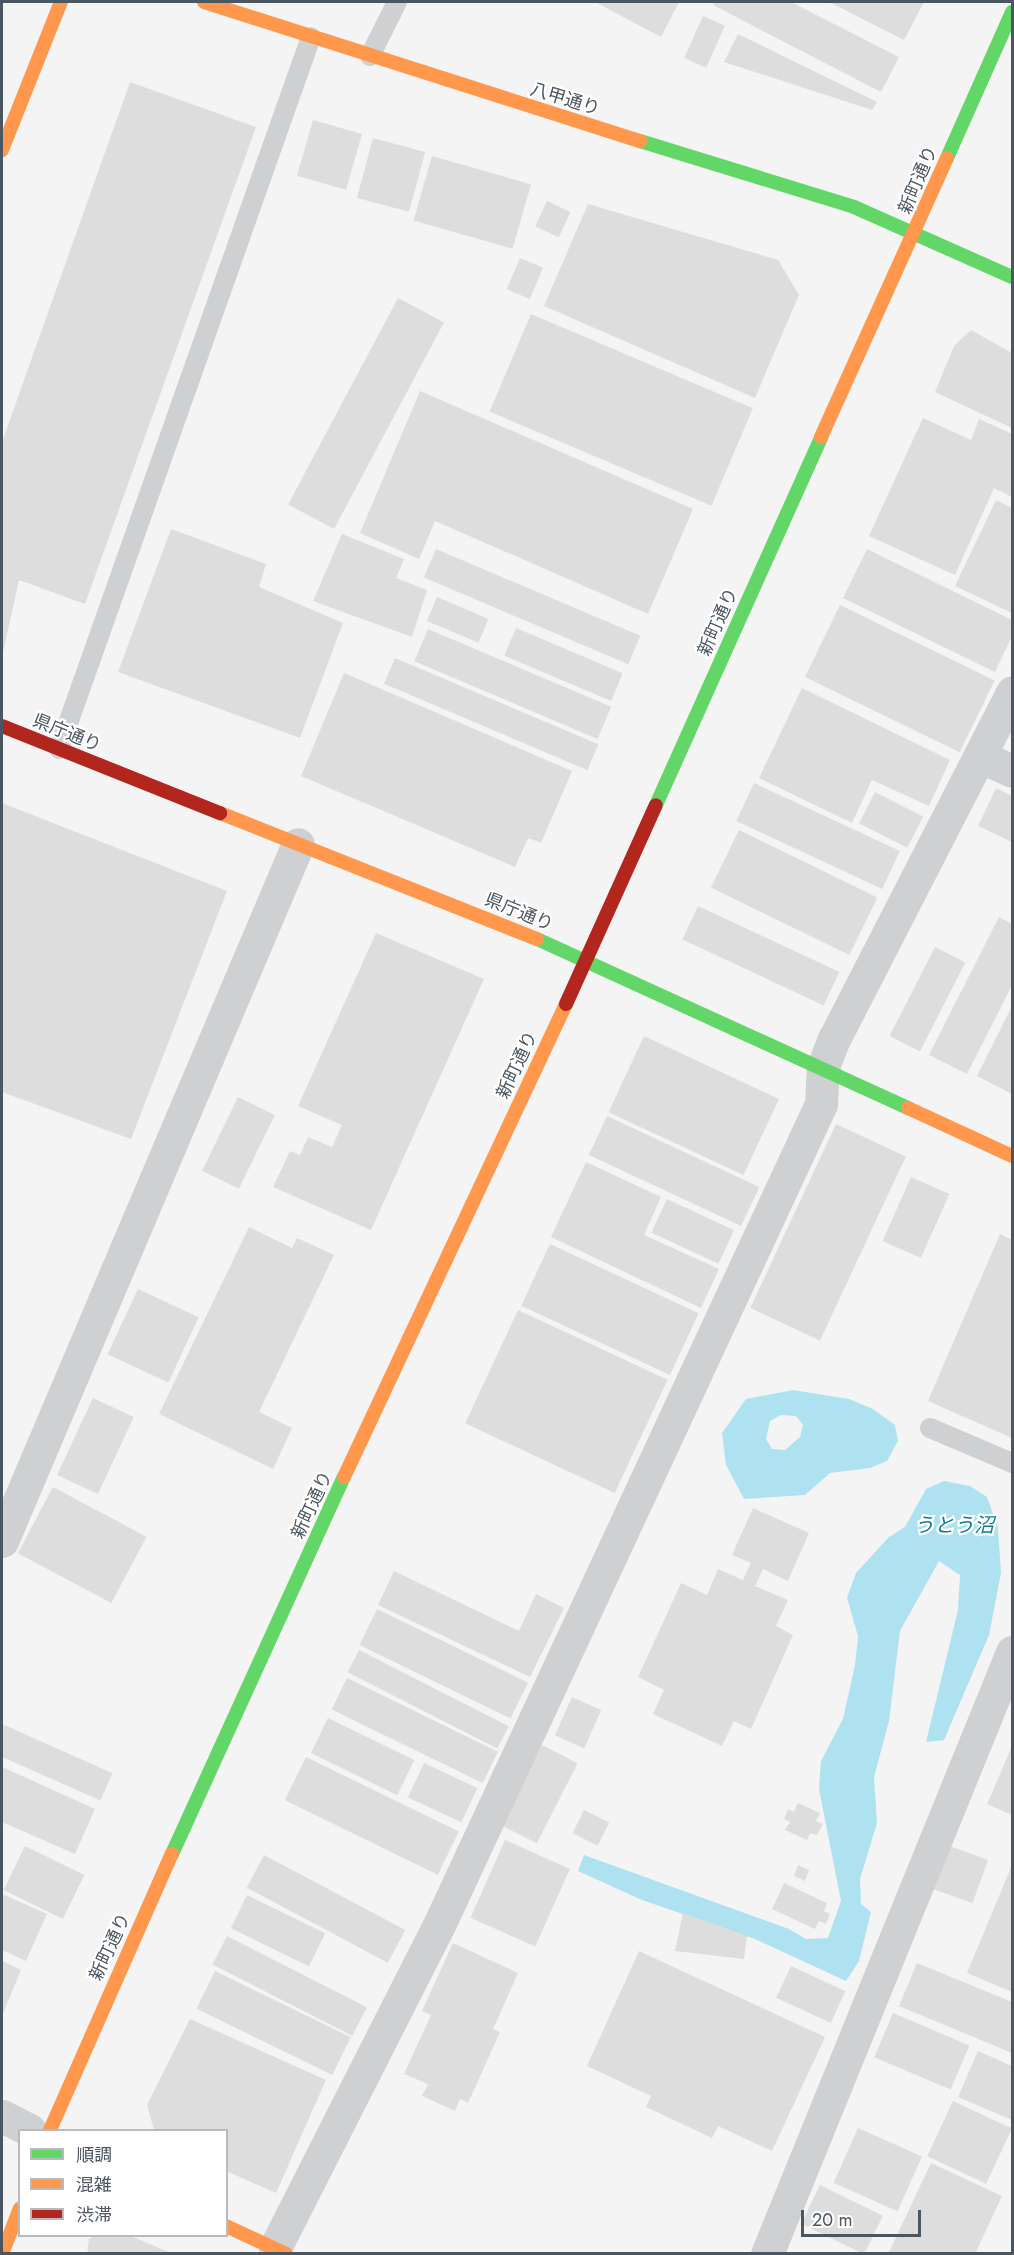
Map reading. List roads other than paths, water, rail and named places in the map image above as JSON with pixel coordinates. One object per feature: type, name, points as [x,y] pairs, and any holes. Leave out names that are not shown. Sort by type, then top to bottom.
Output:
[{"type":"main road","points":[[2,150],[62,2]]},
{"type":"main road","name":"八甲通り","points":[[204,2],[854,207],[915,232],[1012,277]]},
{"type":"main road","name":"新町通り","points":[[51,2129],[73,2071],[363,1436],[587,959],[1012,12]]},
{"type":"main road","name":"県庁通り","points":[[2,726],[587,959],[1012,1156]]},
{"type":"main road","points":[[2,2253],[18,2213]]},
{"type":"main road","points":[[228,2227],[280,2251]]},
{"type":"street","points":[[280,2251],[439,1925],[821,1104],[823,1067],[1012,692]]},
{"type":"street","points":[[980,756],[1012,771]]},
{"type":"street","points":[[2,1541],[298,844]]},
{"type":"street","points":[[766,2253],[1012,1652]]},
{"type":"street","points":[[2,2116],[28,2129]]},
{"type":"lane","points":[[370,56],[397,2]]},
{"type":"lane","points":[[59,749],[311,37]]},
{"type":"lane","points":[[930,1428],[1012,1463]]},
{"type":"water","points":[[793,1390],[849,1399],[873,1409],[895,1425],[898,1441],[887,1461],[870,1468],[830,1473],[805,1495],[744,1499],[726,1465],[722,1433],[746,1399]],"holes":[[[781,1415],[796,1416],[803,1425],[800,1437],[785,1450],[772,1449],[766,1439],[770,1421]]]},
{"type":"water","name":"うとう沼","points":[[944,1481],[970,1486],[987,1497],[998,1528],[1001,1573],[989,1635],[944,1740],[926,1742],[958,1610],[960,1575],[939,1561],[900,1631],[889,1721],[874,1777],[877,1823],[860,1879],[861,1904],[871,1912],[859,1961],[846,1981],[755,1939],[642,1900],[578,1871],[584,1855],[789,1929],[806,1939],[828,1938],[841,1901],[819,1789],[821,1761],[843,1719],[855,1665],[858,1636],[847,1598],[856,1573],[889,1537],[905,1527],[926,1489]]}]
